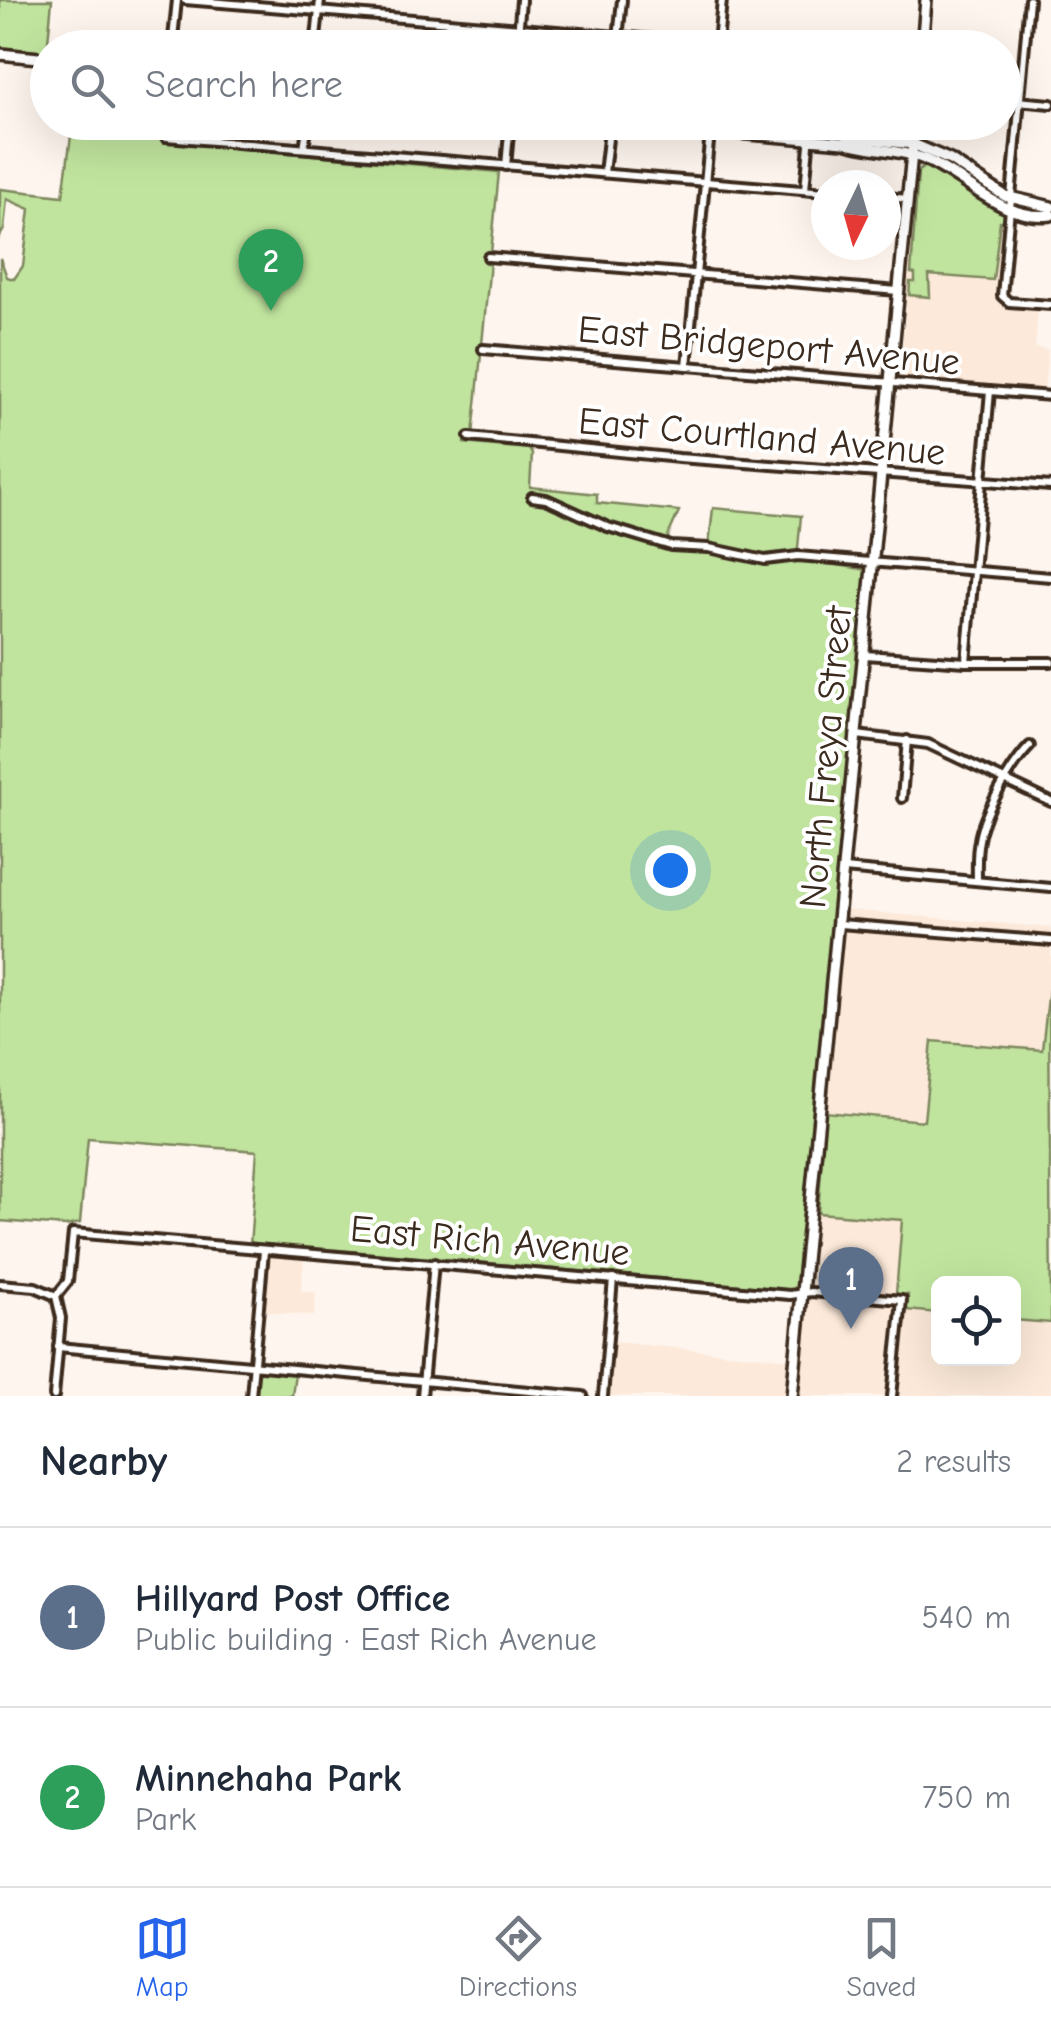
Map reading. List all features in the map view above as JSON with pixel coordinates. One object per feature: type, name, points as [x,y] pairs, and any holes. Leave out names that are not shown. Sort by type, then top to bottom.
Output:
[{"type":"street","points":[[174,30],[177,0]]},
{"type":"street","points":[[185,0],[544,30]]},
{"type":"street","points":[[317,30],[320,0]]},
{"type":"street","points":[[519,28],[521,0]]},
{"type":"street","points":[[620,30],[622,0]]},
{"type":"street","points":[[719,30],[722,0]]},
{"type":"street","points":[[924,30],[926,0]]},
{"type":"street","points":[[1021,90],[1029,0]]},
{"type":"street","points":[[0,54],[30,56]]},
{"type":"street","points":[[1021,101],[1051,104]]},
{"type":"street","points":[[194,140],[811,191]]},
{"type":"street","points":[[304,148],[305,140]]},
{"type":"street","points":[[506,166],[508,140]]},
{"type":"street","points":[[604,174],[607,140]]},
{"type":"street","points":[[687,366],[709,140]]},
{"type":"street","points":[[805,190],[810,140]]},
{"type":"street","points":[[827,140],[868,149],[912,150],[950,160],[1034,215],[1051,211]]},
{"type":"street","name":"North Freya Street","points":[[792,1396],[913,140]]},
{"type":"street","points":[[1017,140],[1004,299],[1051,305]]},
{"type":"street","points":[[912,150],[982,195],[1011,203]]},
{"type":"street","points":[[996,191],[1003,189],[1014,168]]},
{"type":"street","points":[[901,198],[908,199]]},
{"type":"street","points":[[488,258],[898,291]]},
{"type":"street","name":"East Bridgeport Avenue","points":[[483,348],[1051,396]]},
{"type":"street","points":[[966,662],[990,390]]},
{"type":"street","name":"East Courtland Avenue","points":[[469,437],[1051,486]]},
{"type":"street","points":[[532,498],[546,499],[608,527],[671,546],[709,548],[765,560],[812,556],[1051,577]]},
{"type":"street","points":[[865,655],[966,662],[1051,662]]},
{"type":"street","points":[[858,735],[928,744],[1051,802]]},
{"type":"street","points":[[902,798],[907,740]]},
{"type":"street","points":[[977,881],[978,838],[987,815],[1018,758],[1030,746]]},
{"type":"street","points":[[844,869],[1051,888]]},
{"type":"street","points":[[840,924],[1051,941]]},
{"type":"street","name":"East Rich Avenue","points":[[56,1296],[68,1281],[73,1233],[902,1300],[892,1396]]},
{"type":"street","points":[[250,1396],[264,1251]]},
{"type":"street","points":[[422,1396],[434,1263]]},
{"type":"street","points":[[602,1396],[613,1279]]},
{"type":"street","points":[[0,1284],[35,1287],[56,1296],[61,1318],[54,1396]]},
{"type":"street","points":[[58,1347],[583,1396]]},
{"type":"shaded area","points":[[913,211],[1005,221],[997,301],[1007,308],[1038,308],[1035,348],[1048,350],[1044,391],[900,377]]},
{"type":"shaded area","points":[[846,910],[1051,928],[1051,989],[1043,1050],[932,1041],[924,1121],[825,1112]]},
{"type":"shaded area","points":[[818,1213],[903,1220],[896,1294],[814,1286],[811,1279]]},
{"type":"shaded area","points":[[267,1254],[304,1257],[301,1291],[316,1293],[314,1316],[262,1311]]},
{"type":"shaded area","points":[[814,1297],[896,1305],[890,1396],[799,1396],[809,1301]]},
{"type":"shaded area","points":[[906,1310],[931,1312],[931,1366],[1021,1366],[1021,1321],[1051,1323],[1051,1396],[897,1396]]},
{"type":"shaded area","points":[[613,1342],[792,1359],[788,1396],[608,1396]]},
{"type":"green space","points":[[0,0],[52,0],[49,30],[30,30],[30,50],[0,47]]},
{"type":"green space","points":[[70,140],[168,140],[499,172],[473,435],[465,434],[464,443],[529,449],[530,487],[597,494],[597,503],[679,511],[668,536],[670,543],[709,545],[713,508],[801,516],[797,558],[867,570],[799,1283],[795,1290],[338,1250],[250,1246],[257,1151],[88,1138],[80,1223],[66,1226],[0,1221],[0,258],[7,277],[14,279],[23,266],[30,209],[7,199],[0,236],[0,189],[63,196]]},
{"type":"green space","points":[[925,165],[1005,213],[1005,221],[1000,221],[993,280],[929,275],[930,297],[909,295],[910,282],[915,282],[915,274],[911,273],[918,172]]},
{"type":"green space","points":[[1049,989],[1051,1323],[1021,1321],[1021,1276],[931,1276],[931,1312],[906,1310],[908,1295],[896,1294],[902,1220],[818,1213],[825,1112],[924,1121],[932,1041],[1042,1050]]},
{"type":"green space","points":[[263,1370],[295,1373],[292,1396],[254,1396],[256,1375]]},
{"type":"place","name":"Minnehaha Park","points":[[271,311]]},
{"type":"place","name":"Hillyard Post Office","points":[[851,1329]]}]
